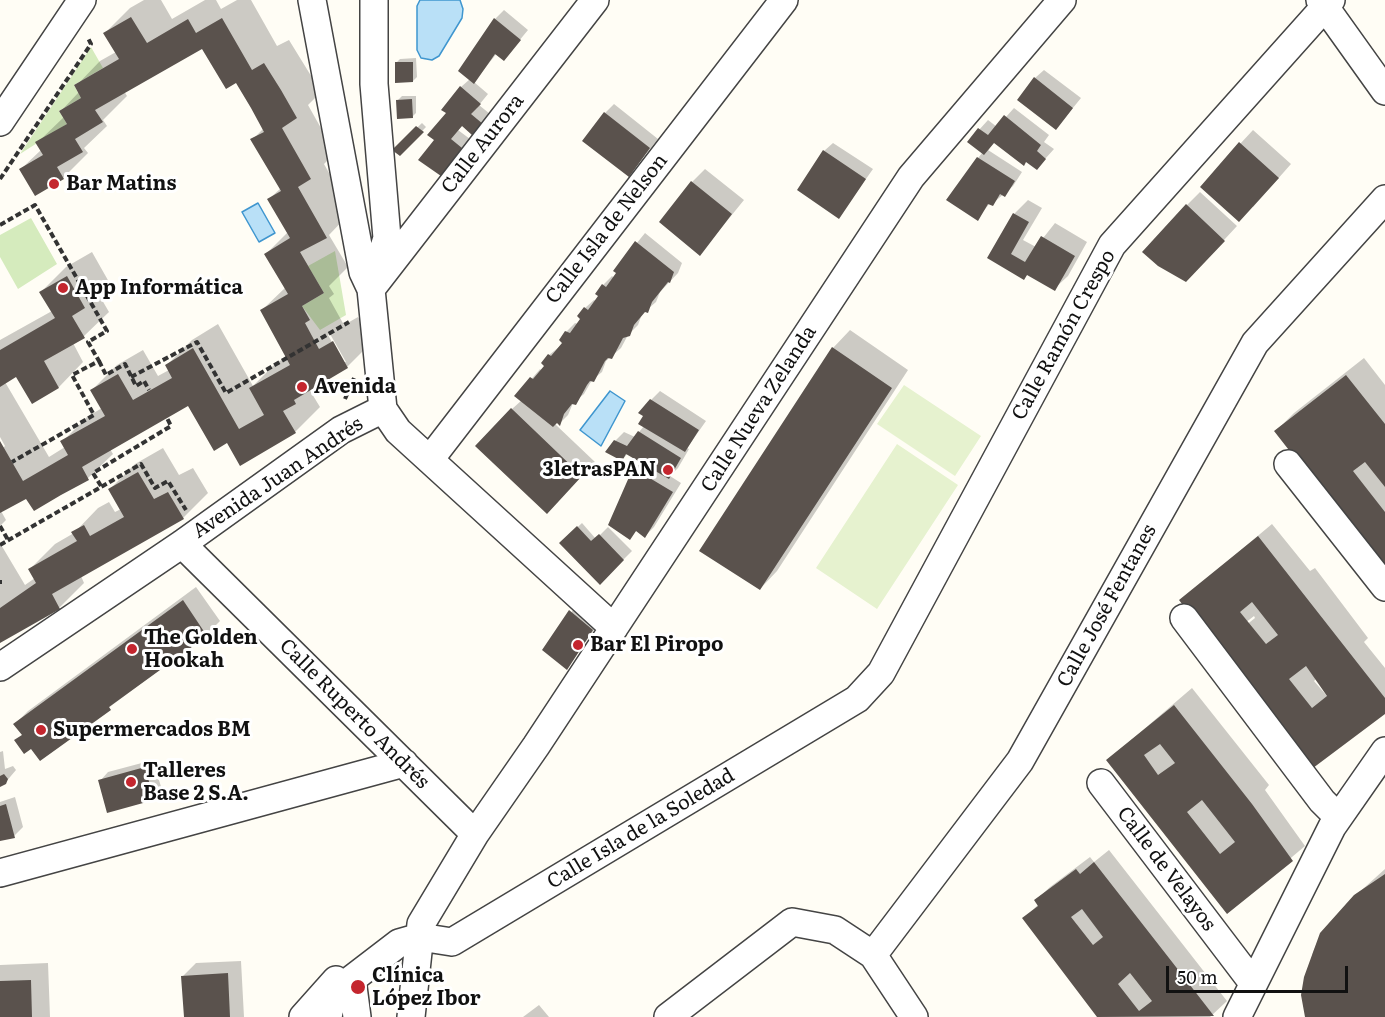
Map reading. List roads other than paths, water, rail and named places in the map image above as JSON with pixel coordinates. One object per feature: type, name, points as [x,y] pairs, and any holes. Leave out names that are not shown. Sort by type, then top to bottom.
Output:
[{"type":"street","points":[[4,105],[82,0]]},
{"type":"street","points":[[312,0],[363,272],[371,289],[383,409]]},
{"type":"street","points":[[371,289],[387,238],[374,84],[374,0]]},
{"type":"street","name":"Calle Aurora","points":[[371,289],[595,0]]},
{"type":"street","name":"Calle Isla de Nelson","points":[[431,458],[784,0]]},
{"type":"street","name":"Calle Nueva Zelanda","points":[[420,930],[475,834],[614,628],[911,177],[1062,0]]},
{"type":"street","points":[[1325,2],[1385,91]]},
{"type":"street","name":"Calle Ramón Crespo","points":[[857,699],[881,673],[1112,245],[1325,2]]},
{"type":"street","name":"Calle José Fentanes","points":[[873,955],[1020,761],[1255,343],[1385,199]]},
{"type":"street","name":"Avenida Juan Andrés","points":[[0,667],[191,537],[341,430],[383,409],[398,430],[614,628]]},
{"type":"street","points":[[1288,464],[1385,587]]},
{"type":"street","name":"Calle Ruperto Andrés","points":[[191,537],[404,764],[475,834]]},
{"type":"street","points":[[1184,618],[1322,801],[1338,818]]},
{"type":"street","name":"Calle Isla de la Soledad","points":[[420,930],[452,942],[857,699]]},
{"type":"street","points":[[1237,1017],[1338,818],[1385,751]]},
{"type":"street","points":[[0,873],[404,764]]},
{"type":"street","name":"Calle de Velayos","points":[[1101,783],[1253,983]]},
{"type":"street","points":[[668,1017],[792,922],[835,930],[873,955],[914,1017]]},
{"type":"street","points":[[328,1017],[330,1007],[352,979],[420,930]]},
{"type":"street","points":[[303,1017],[351,965],[389,936],[420,930]]},
{"type":"street","points":[[411,1017],[420,930]]},
{"type":"street","points":[[352,979],[357,1017]]},
{"type":"water","points":[[420,0],[460,0],[463,9],[462,18],[439,56],[432,60],[421,58],[417,50],[417,6]]},
{"type":"water","points":[[258,203],[275,233],[259,242],[242,212]]},
{"type":"water","points":[[610,391],[625,401],[601,446],[580,430]]},
{"type":"place","name":"Bar Matins","points":[[54,184]]},
{"type":"place","name":"App Informática","points":[[63,288]]},
{"type":"place","name":"Avenida","points":[[302,387]]},
{"type":"place","name":"3letrasPAN","points":[[668,470]]},
{"type":"place","name":"Bar El Piropo","points":[[578,645]]},
{"type":"place","name":"The Golden Hookah","points":[[132,649]]},
{"type":"place","name":"Supermercados BM","points":[[41,730]]},
{"type":"place","name":"Talleres Base 2 S.A.","points":[[131,782]]},
{"type":"place","name":"Clínica López Ibor","points":[[358,987]]}]
